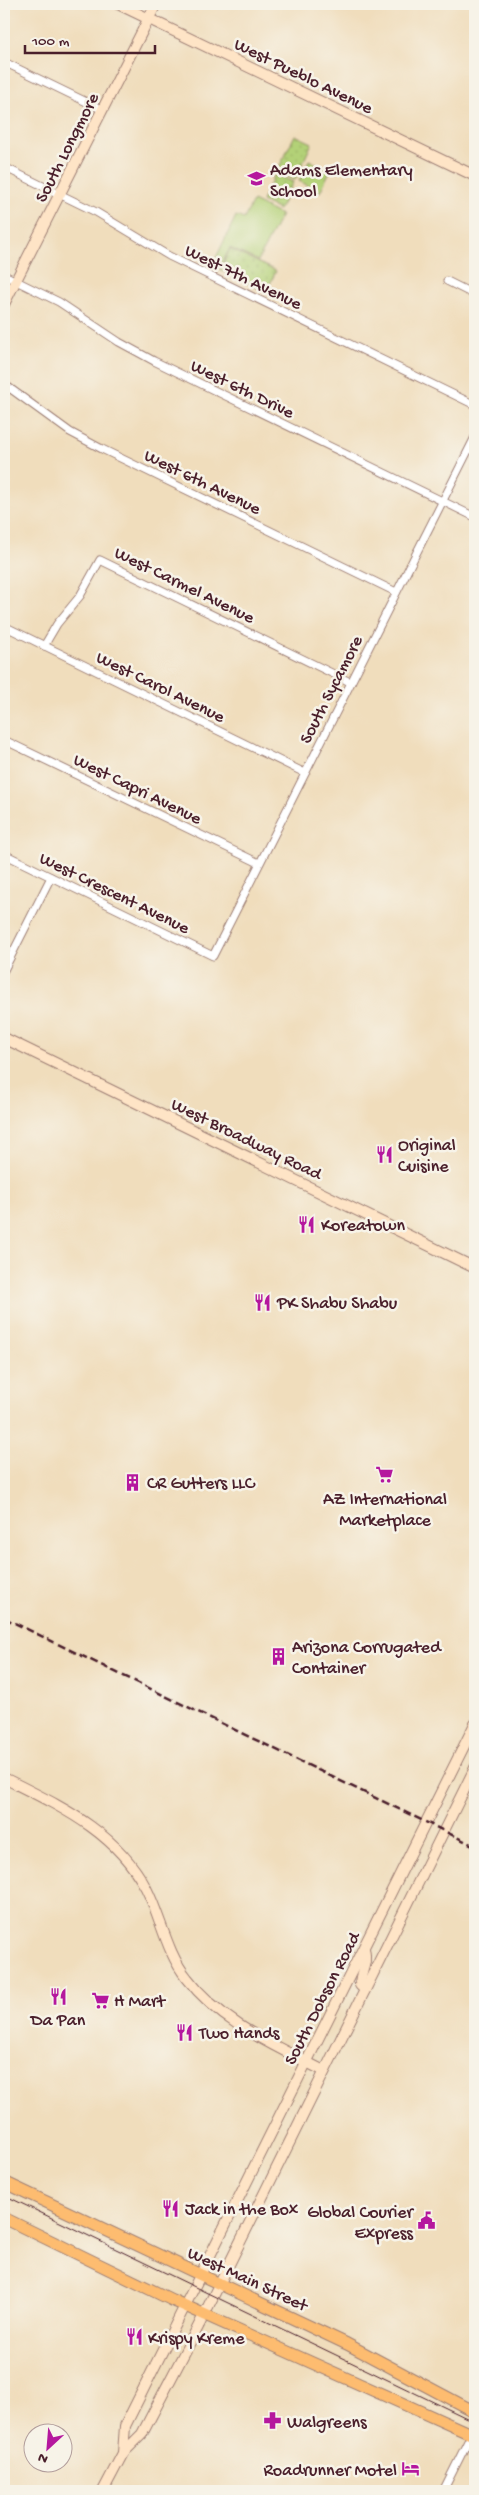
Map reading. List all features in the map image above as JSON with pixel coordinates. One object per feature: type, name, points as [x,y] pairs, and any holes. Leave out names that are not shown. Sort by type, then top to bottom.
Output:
[{"type":"main road","name":"West Pueblo Avenue","points":[[118,4],[475,176]]},
{"type":"main road","name":"South Longmore","points":[[4,304],[156,4]]},
{"type":"main road","name":"West Broadway Road","points":[[4,1038],[475,1268]]},
{"type":"main road","name":"South Dobson Road","points":[[123,2454],[125,2426],[193,2286],[307,2063],[475,1724]]},
{"type":"main road","name":"South Dobson Road","points":[[123,2454],[142,2434],[205,2314],[475,1768]]},
{"type":"main road","points":[[4,1778],[83,1820],[125,1856],[146,1888],[171,1950],[187,1979],[221,2013],[240,2028],[324,2071]]},
{"type":"main road","points":[[364,1948],[367,1962],[360,1980],[360,1986],[365,1990]]},
{"type":"main road","name":"West Main Street","points":[[4,2182],[347,2344],[475,2412]]},
{"type":"main road","points":[[4,2218],[184,2305],[473,2436]]},
{"type":"main road","points":[[103,2491],[123,2454]]},
{"type":"street","points":[[4,62],[103,110]]},
{"type":"street","name":"West 7th Avenue","points":[[4,167],[60,194],[169,256],[475,405]]},
{"type":"street","name":"West 6th Drive","points":[[4,275],[59,302],[119,342],[154,361],[475,517]]},
{"type":"street","points":[[447,281],[475,295]]},
{"type":"street","name":"West 6th Avenue","points":[[4,384],[70,432],[102,449],[396,592]]},
{"type":"street","name":"South Sycamore","points":[[213,956],[475,437]]},
{"type":"street","name":"West Carmel Avenue","points":[[44,646],[57,624],[80,596],[100,560],[350,682]]},
{"type":"street","name":"West Carol Avenue","points":[[4,626],[305,773]]},
{"type":"street","name":"West Capri Avenue","points":[[4,740],[260,863]]},
{"type":"street","name":"West Crescent Avenue","points":[[4,854],[213,956]]},
{"type":"street","points":[[4,970],[51,877]]},
{"type":"street","points":[[443,2491],[473,2436]]},
{"type":"green space","points":[[295,135],[312,143],[295,180],[277,171]]},
{"type":"green space","points":[[309,160],[330,171],[320,192],[299,181]]},
{"type":"green space","points":[[275,174],[293,182],[279,210],[262,201]]},
{"type":"green space","points":[[253,201],[281,215],[258,261],[230,248],[219,269],[212,266],[236,216],[244,219]]},
{"type":"green space","points":[[230,249],[276,271],[266,292],[220,270]]},
{"type":"tram line","points":[[4,2195],[475,2422]]},
{"type":"railway","points":[[4,1618],[475,1846]]},
{"type":"place","name":"Adams Elementary School","points":[[256,179]]},
{"type":"place","name":"Original Cuisine","points":[[384,1154]]},
{"type":"place","name":"Koreatown","points":[[307,1224]]},
{"type":"place","name":"PK Shabu Shabu","points":[[263,1302]]},
{"type":"place","name":"AZ International Marketplace","points":[[385,1475]]},
{"type":"place","name":"CR Gutters LLC","points":[[133,1482]]},
{"type":"place","name":"Arizona Corrugated Container","points":[[278,1656]]},
{"type":"place","name":"Da Pan","points":[[58,1996]]},
{"type":"place","name":"H Mart","points":[[100,2000]]},
{"type":"place","name":"Two Hands","points":[[185,2032]]},
{"type":"place","name":"Jack in the Box","points":[[171,2208]]},
{"type":"place","name":"Global Courier Express","points":[[427,2221]]},
{"type":"place","name":"Krispy Kreme","points":[[134,2337]]},
{"type":"place","name":"Walgreens","points":[[273,2421]]},
{"type":"place","name":"Roadrunner Motel","points":[[411,2469]]}]
